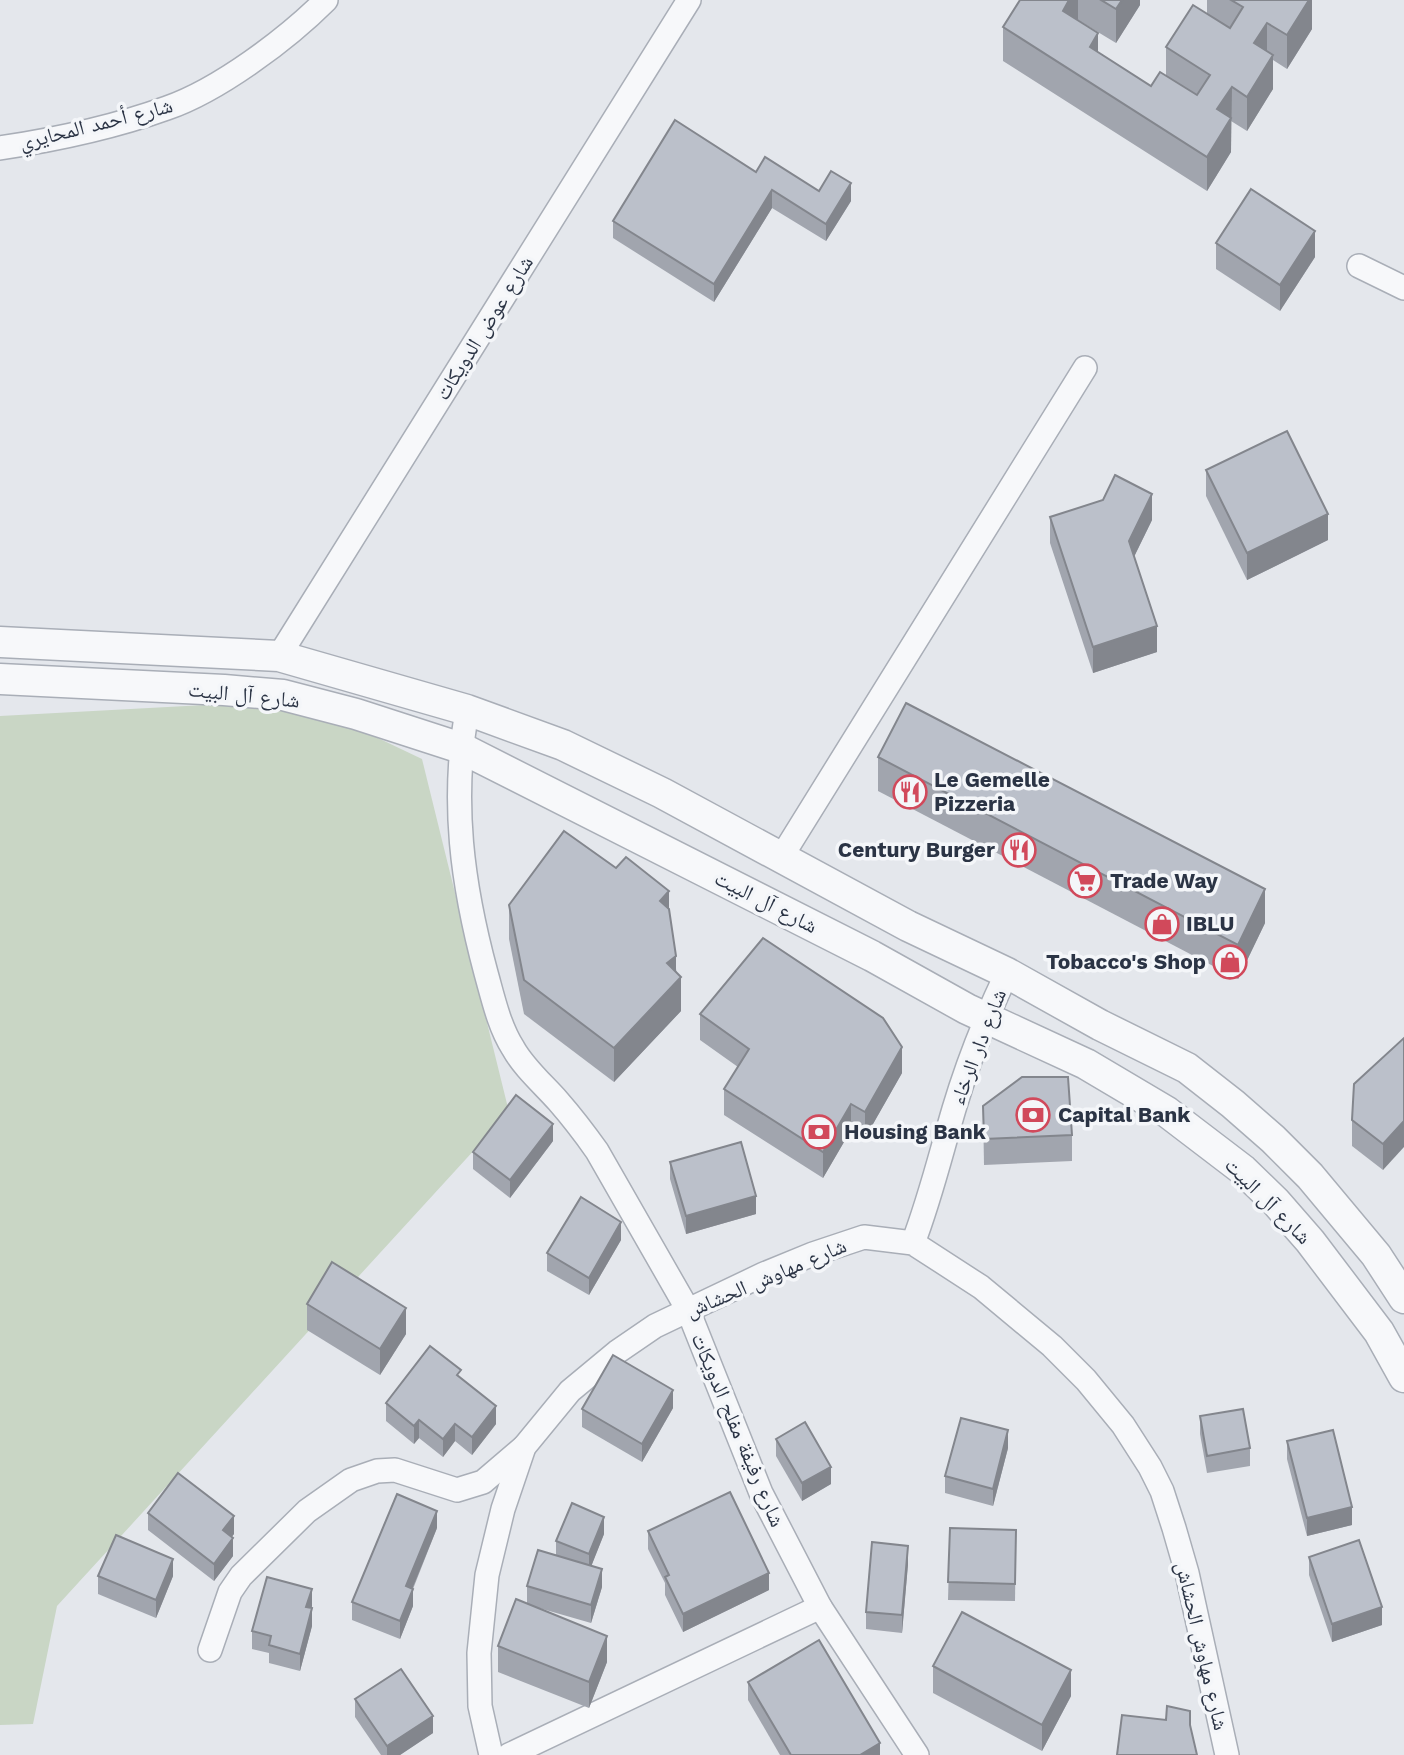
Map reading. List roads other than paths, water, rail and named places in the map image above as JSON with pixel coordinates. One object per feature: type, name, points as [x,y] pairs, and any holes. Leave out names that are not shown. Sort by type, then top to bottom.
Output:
[{"type":"street","name":"شارع أحمد المحايري","points":[[0,148],[29,144],[135,117],[168,108],[200,94],[274,46],[326,0]]},
{"type":"street","name":"شارع عوض الدويكات","points":[[279,656],[690,0]]},
{"type":"street","points":[[1359,266],[1404,288]]},
{"type":"street","points":[[782,856],[1085,368]]},
{"type":"street","name":"شارع آل البيت","points":[[0,642],[279,656],[467,710],[562,745],[662,793],[908,926],[1007,973],[1100,1025],[1186,1068],[1273,1139],[1345,1216],[1376,1255],[1404,1298]]},
{"type":"street","name":"شارع آل البيت","points":[[0,679],[283,695],[356,714],[461,748],[872,956],[967,1009],[1098,1071],[1167,1112],[1243,1170],[1276,1202],[1310,1241],[1378,1332],[1404,1377]]},
{"type":"street","name":"شارع رفيفة مفلح الدويكات","points":[[467,710],[461,748],[459,811],[464,875],[497,1012],[513,1048],[582,1129],[597,1151],[688,1310],[761,1493],[820,1606],[917,1755]]},
{"type":"street","name":"شارع دار الرخاء","points":[[913,1243],[955,1105],[986,1017],[1007,973]]},
{"type":"street","name":"شارع مهاوش الحشاش","points":[[491,1755],[480,1706],[479,1653],[486,1575],[503,1509],[524,1447],[579,1383],[655,1326],[813,1254],[864,1237],[913,1243],[981,1287],[1052,1346],[1086,1380],[1123,1425],[1150,1466],[1162,1491],[1187,1573],[1227,1755]]},
{"type":"street","points":[[210,1650],[230,1592],[240,1576],[307,1511],[351,1480],[377,1471],[395,1470],[457,1490],[483,1482],[524,1447]]},
{"type":"street","points":[[509,1755],[820,1606]]},
{"type":"place","name":"Le Gemelle Pizzeria","points":[[910,792]]},
{"type":"place","name":"Century Burger","points":[[1019,850]]},
{"type":"place","name":"Trade Way","points":[[1085,881]]},
{"type":"place","name":"IBLU","points":[[1162,924]]},
{"type":"place","name":"Tobacco's Shop","points":[[1230,962]]},
{"type":"place","name":"Capital Bank","points":[[1033,1115]]},
{"type":"place","name":"Housing Bank","points":[[819,1132]]}]
